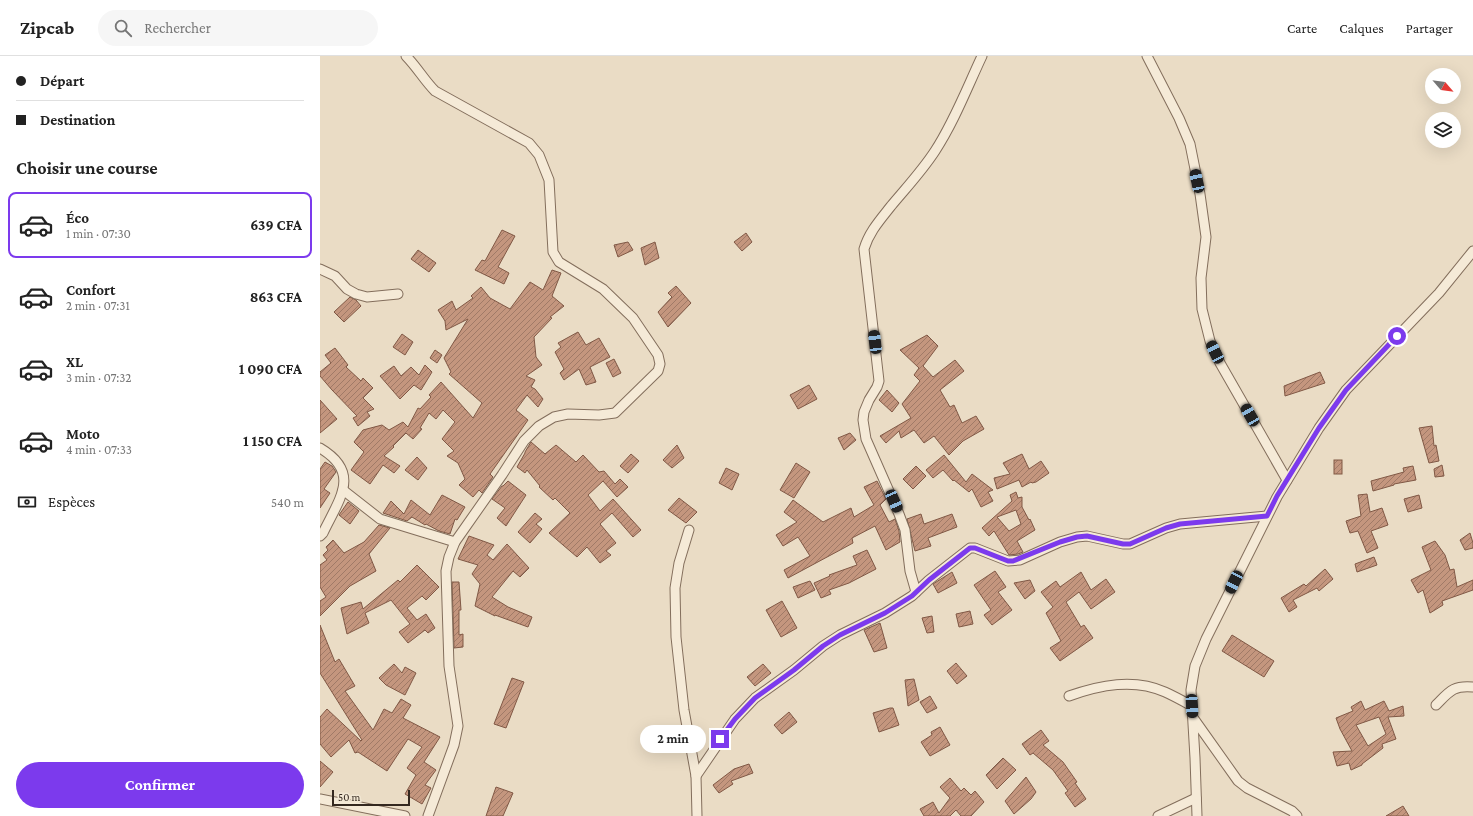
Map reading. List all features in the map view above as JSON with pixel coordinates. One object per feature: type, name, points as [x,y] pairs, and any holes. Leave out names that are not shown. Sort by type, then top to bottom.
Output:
[{"type":"street","points":[[406,56],[414,64],[425,81],[435,92],[529,143],[539,155],[549,180],[553,252],[559,262],[603,289],[633,318],[658,355],[660,364],[658,371],[615,413],[599,415],[568,414],[554,417],[539,426],[524,441],[455,542],[449,557],[446,572],[449,666],[458,726],[454,745],[428,816]]},
{"type":"street","points":[[916,592],[910,571],[905,530],[866,439],[863,420],[864,412],[879,380],[864,249],[873,227],[935,151],[948,129],[982,56]]},
{"type":"street","points":[[1147,56],[1179,118],[1190,144],[1200,194],[1206,237],[1201,278],[1202,309],[1210,341],[1220,363],[1287,480]]},
{"type":"street","points":[[1197,816],[1191,690],[1195,666],[1206,639],[1267,516],[1319,428],[1346,390],[1438,293],[1473,251]]},
{"type":"street","points":[[320,269],[335,276],[347,289],[356,294],[367,297],[398,294]]},
{"type":"street","points":[[320,448],[336,460],[341,466],[345,476],[343,490],[323,533],[320,536]]},
{"type":"street","points":[[343,490],[380,519],[455,542]]},
{"type":"street","points":[[696,776],[735,719],[755,698],[794,670],[823,646],[840,635],[885,613],[916,592],[970,548],[975,548],[1008,561],[1013,561],[1060,542],[1077,537],[1087,536],[1123,544],[1130,544],[1166,528],[1180,524],[1267,516]]},
{"type":"street","points":[[689,530],[675,577],[676,637],[684,710],[696,776],[697,816]]},
{"type":"street","points":[[1069,696],[1103,686],[1127,684],[1164,691],[1192,706]]},
{"type":"street","points":[[1436,705],[1454,688],[1464,686],[1473,687]]},
{"type":"street","points":[[1193,718],[1238,781],[1247,788],[1292,811],[1298,816]]},
{"type":"street","points":[[1158,816],[1196,798]]},
{"type":"street","points":[[320,799],[405,816]]},
{"type":"building","points":[[502,230],[515,236],[498,267],[509,273],[504,284],[475,270],[482,260],[485,261]]},
{"type":"building","points":[[746,233],[752,242],[742,251],[734,242]]},
{"type":"building","points":[[628,242],[633,250],[618,257],[614,245]]},
{"type":"building","points":[[655,242],[659,258],[645,265],[641,248]]},
{"type":"building","points":[[418,250],[436,263],[429,272],[411,259]]},
{"type":"building","points":[[552,270],[561,273],[552,296],[564,306],[550,317],[552,318],[534,337],[536,357],[542,365],[526,376],[535,380],[531,387],[535,389],[543,399],[538,407],[527,395],[516,410],[528,420],[490,474],[493,477],[482,493],[479,490],[473,497],[459,485],[465,479],[458,463],[447,456],[454,451],[442,439],[455,422],[443,410],[436,419],[429,413],[420,428],[422,429],[413,439],[406,433],[384,456],[400,466],[394,473],[383,465],[370,484],[351,470],[364,452],[354,442],[363,430],[382,425],[389,430],[403,422],[408,427],[418,408],[420,409],[431,397],[429,395],[441,382],[473,418],[482,403],[449,374],[451,372],[444,358],[468,319],[446,330],[445,321],[438,310],[452,301],[456,310],[473,298],[471,296],[481,287],[490,298],[510,309],[530,282],[543,290]]},
{"type":"building","points":[[676,286],[691,303],[668,327],[658,312],[672,297],[668,293]]},
{"type":"building","points":[[350,297],[356,300],[361,306],[344,322],[334,312]]},
{"type":"building","points":[[578,332],[586,345],[599,338],[610,357],[590,367],[596,382],[586,385],[579,369],[564,380],[560,373],[564,369],[555,352],[561,347],[558,343]]},
{"type":"building","points":[[402,334],[413,342],[405,355],[393,347]]},
{"type":"building","points":[[927,335],[938,346],[923,366],[933,377],[955,360],[964,371],[940,390],[950,407],[954,405],[962,423],[976,416],[984,429],[963,441],[949,455],[934,436],[924,443],[914,430],[901,438],[899,431],[886,443],[880,436],[911,418],[902,404],[920,381],[914,375],[919,368],[900,350]]},
{"type":"building","points":[[335,348],[348,365],[346,367],[361,381],[363,378],[373,388],[363,398],[374,409],[367,412],[370,416],[358,426],[353,418],[357,416],[320,376],[320,372],[331,363],[325,355]]},
{"type":"building","points":[[435,350],[442,355],[437,363],[430,358]]},
{"type":"building","points":[[614,359],[621,373],[613,377],[606,363]]},
{"type":"building","points":[[425,365],[432,372],[421,390],[414,385],[400,399],[380,376],[394,366],[401,376],[411,367],[419,375]]},
{"type":"building","points":[[1320,372],[1325,383],[1285,396],[1284,386]]},
{"type":"building","points":[[809,385],[817,399],[798,409],[790,395]]},
{"type":"building","points":[[887,390],[899,403],[892,412],[879,400]]},
{"type":"building","points":[[320,400],[337,419],[320,433]]},
{"type":"building","points":[[1432,426],[1434,446],[1436,445],[1439,461],[1429,463],[1419,428]]},
{"type":"building","points":[[850,433],[856,440],[844,450],[838,438]]},
{"type":"building","points":[[531,442],[545,454],[556,445],[576,462],[583,455],[599,472],[604,471],[615,484],[620,479],[628,487],[617,497],[603,481],[588,495],[600,511],[613,499],[641,530],[633,537],[612,513],[600,524],[616,543],[606,551],[611,555],[600,563],[587,547],[577,557],[549,533],[570,513],[555,498],[553,500],[539,487],[540,486],[527,470],[525,473],[517,467]]},
{"type":"building","points":[[677,445],[684,458],[672,468],[663,460]]},
{"type":"building","points":[[631,454],[639,461],[628,473],[620,466]]},
{"type":"building","points":[[1022,454],[1029,469],[1041,461],[1049,473],[1036,482],[1031,482],[1022,487],[1019,480],[997,489],[994,478],[1010,474],[1003,463]]},
{"type":"building","points":[[944,455],[966,482],[972,474],[993,490],[988,492],[993,501],[981,507],[972,489],[969,492],[954,480],[953,481],[943,470],[933,478],[926,470]]},
{"type":"building","points":[[417,457],[427,468],[418,480],[405,470]]},
{"type":"building","points":[[1334,460],[1342,460],[1342,474],[1334,474]]},
{"type":"building","points":[[325,462],[332,466],[336,472],[324,489],[330,493],[320,508],[320,469]]},
{"type":"building","points":[[796,463],[810,472],[794,498],[780,490]]},
{"type":"building","points":[[1442,465],[1444,476],[1435,477],[1434,469]]},
{"type":"building","points":[[916,466],[926,476],[913,489],[903,479]]},
{"type":"building","points":[[1413,466],[1416,480],[1394,484],[1373,491],[1371,481],[1404,472],[1403,468]]},
{"type":"building","points":[[726,468],[739,474],[732,490],[719,483]]},
{"type":"building","points":[[508,481],[526,495],[506,526],[497,518],[505,508],[492,499]]},
{"type":"building","points":[[877,481],[886,499],[880,505],[889,522],[895,519],[899,531],[900,542],[886,550],[875,526],[852,538],[853,543],[788,578],[784,570],[810,556],[798,537],[783,546],[776,535],[797,522],[784,512],[793,500],[823,522],[851,508],[854,517],[874,505],[864,487]]},
{"type":"building","points":[[1016,492],[1018,498],[1022,497],[1022,507],[1035,530],[1017,541],[1023,552],[1009,555],[994,531],[989,536],[982,528],[1012,501],[1010,495]],"holes":[[[1016,510],[1021,524],[1009,531],[997,517]]]},
{"type":"building","points":[[1367,494],[1370,512],[1382,508],[1388,525],[1371,531],[1378,548],[1367,553],[1358,531],[1350,533],[1346,521],[1361,516],[1358,495]]},
{"type":"building","points":[[442,495],[465,507],[457,520],[455,519],[450,534],[439,531],[426,524],[425,525],[412,517],[407,521],[383,513],[391,501],[404,514],[411,500],[430,515]]},
{"type":"building","points":[[1419,495],[1422,508],[1408,512],[1404,499]]},
{"type":"building","points":[[679,498],[697,512],[686,523],[668,510]]},
{"type":"building","points":[[348,502],[359,511],[350,524],[339,515]]},
{"type":"building","points":[[535,513],[542,519],[536,524],[542,529],[530,543],[518,532]]},
{"type":"building","points":[[921,514],[924,524],[952,514],[957,527],[928,538],[931,546],[915,551],[907,519]]},
{"type":"building","points":[[379,525],[390,528],[369,554],[376,571],[350,586],[320,616],[320,601],[326,597],[320,587],[320,565],[327,560],[323,555],[328,550],[326,547],[333,540],[344,553],[364,542]]},
{"type":"building","points":[[1470,533],[1473,548],[1465,550],[1460,540]]},
{"type":"building","points":[[469,536],[494,545],[487,555],[493,560],[507,544],[529,568],[520,577],[513,571],[492,597],[508,607],[532,617],[528,627],[495,616],[475,606],[480,584],[472,574],[478,565],[458,559]]},
{"type":"building","points":[[1435,541],[1445,555],[1450,570],[1454,569],[1457,587],[1473,580],[1473,590],[1442,601],[1443,605],[1430,613],[1423,590],[1418,593],[1411,580],[1431,570],[1422,547]]},
{"type":"building","points":[[867,550],[876,569],[849,583],[829,590],[831,594],[821,598],[814,583],[830,576],[829,575],[857,565],[853,556]]},
{"type":"building","points":[[1374,557],[1377,565],[1357,572],[1355,564]]},
{"type":"building","points":[[417,565],[439,587],[426,600],[422,596],[407,608],[417,620],[426,614],[435,628],[428,633],[425,630],[408,643],[399,632],[410,624],[391,600],[365,613],[369,623],[347,634],[341,608],[361,602],[363,609],[398,580],[400,582]]},
{"type":"building","points":[[1325,569],[1333,579],[1319,591],[1317,588],[1293,600],[1297,607],[1289,612],[1281,598],[1304,584],[1306,586]]},
{"type":"building","points":[[995,571],[1006,587],[998,592],[1012,610],[992,625],[984,615],[991,610],[974,585]]},
{"type":"building","points":[[952,572],[957,583],[938,593],[933,584]]},
{"type":"building","points":[[1081,572],[1091,590],[1106,579],[1115,592],[1091,609],[1079,592],[1066,602],[1081,627],[1084,625],[1093,638],[1060,661],[1050,648],[1061,641],[1046,613],[1053,607],[1041,592],[1056,581],[1060,587]]},
{"type":"building","points":[[1030,580],[1035,591],[1025,599],[1014,583]]},
{"type":"building","points":[[810,581],[815,590],[798,598],[793,587]]},
{"type":"building","points":[[452,582],[459,582],[461,610],[459,610],[459,635],[463,634],[463,647],[454,648]]},
{"type":"building","points":[[782,601],[797,628],[781,637],[766,610]]},
{"type":"building","points":[[970,611],[973,624],[959,627],[956,614]]},
{"type":"building","points":[[932,616],[934,632],[927,633],[922,618]]},
{"type":"building","points":[[880,623],[887,648],[874,652],[864,630]]},
{"type":"building","points":[[320,625],[335,662],[339,659],[355,686],[345,691],[373,730],[384,709],[392,713],[401,699],[411,705],[403,718],[440,737],[424,762],[436,770],[425,785],[431,788],[422,804],[405,794],[416,775],[407,768],[422,747],[408,739],[387,771],[358,752],[355,753],[349,740],[331,757],[320,744],[320,717],[327,709],[361,741],[362,740],[320,673]]},
{"type":"building","points":[[1232,635],[1274,661],[1264,677],[1222,651]]},
{"type":"building","points":[[956,663],[967,676],[957,684],[947,671]]},
{"type":"building","points":[[394,664],[402,673],[405,667],[416,673],[405,695],[386,685],[379,678]]},
{"type":"building","points":[[763,664],[771,673],[755,686],[747,677]]},
{"type":"building","points":[[512,678],[524,682],[506,728],[494,724]]},
{"type":"building","points":[[914,679],[919,700],[908,706],[905,680]]},
{"type":"building","points":[[930,696],[937,708],[927,713],[920,702]]},
{"type":"building","points":[[1361,701],[1365,710],[1384,701],[1389,711],[1403,706],[1404,716],[1388,717],[1396,739],[1382,744],[1383,748],[1362,765],[1351,770],[1349,763],[1337,766],[1333,752],[1352,751],[1336,718],[1353,711],[1351,707]],"holes":[[[1379,717],[1386,734],[1368,746],[1356,725]]]},
{"type":"building","points":[[893,708],[899,725],[879,732],[873,713]]},
{"type":"building","points":[[789,712],[797,722],[782,734],[774,725]]},
{"type":"building","points":[[940,727],[950,745],[930,756],[921,742],[932,735],[931,732]]},
{"type":"building","points":[[1041,730],[1049,741],[1043,745],[1063,762],[1077,782],[1075,783],[1086,799],[1075,807],[1065,793],[1068,791],[1053,770],[1033,753],[1030,755],[1022,744]]},
{"type":"building","points":[[1003,758],[1016,770],[997,789],[986,775]]},
{"type":"building","points":[[320,761],[333,772],[320,787]]},
{"type":"building","points":[[749,764],[753,773],[731,781],[733,784],[719,793],[713,785],[734,769]]},
{"type":"building","points":[[1026,777],[1036,792],[1031,799],[1014,814],[1005,801]]},
{"type":"building","points":[[950,778],[961,791],[964,788],[971,795],[975,791],[984,802],[971,816],[961,816],[956,810],[950,816],[924,816],[920,809],[933,802],[939,813],[950,798],[940,787]]},
{"type":"building","points":[[496,787],[513,793],[503,816],[486,816]]},
{"type":"building","points":[[1403,806],[1409,816],[1386,816]]},
{"type":"route","points":[[720,739],[735,719],[755,698],[794,670],[823,646],[840,635],[885,613],[912,596],[929,580],[970,548],[975,548],[1008,561],[1013,561],[1020,560],[1060,542],[1077,537],[1096,537],[1123,544],[1130,544],[1166,528],[1180,524],[1267,516],[1277,496],[1319,428],[1346,390],[1397,336]]}]
